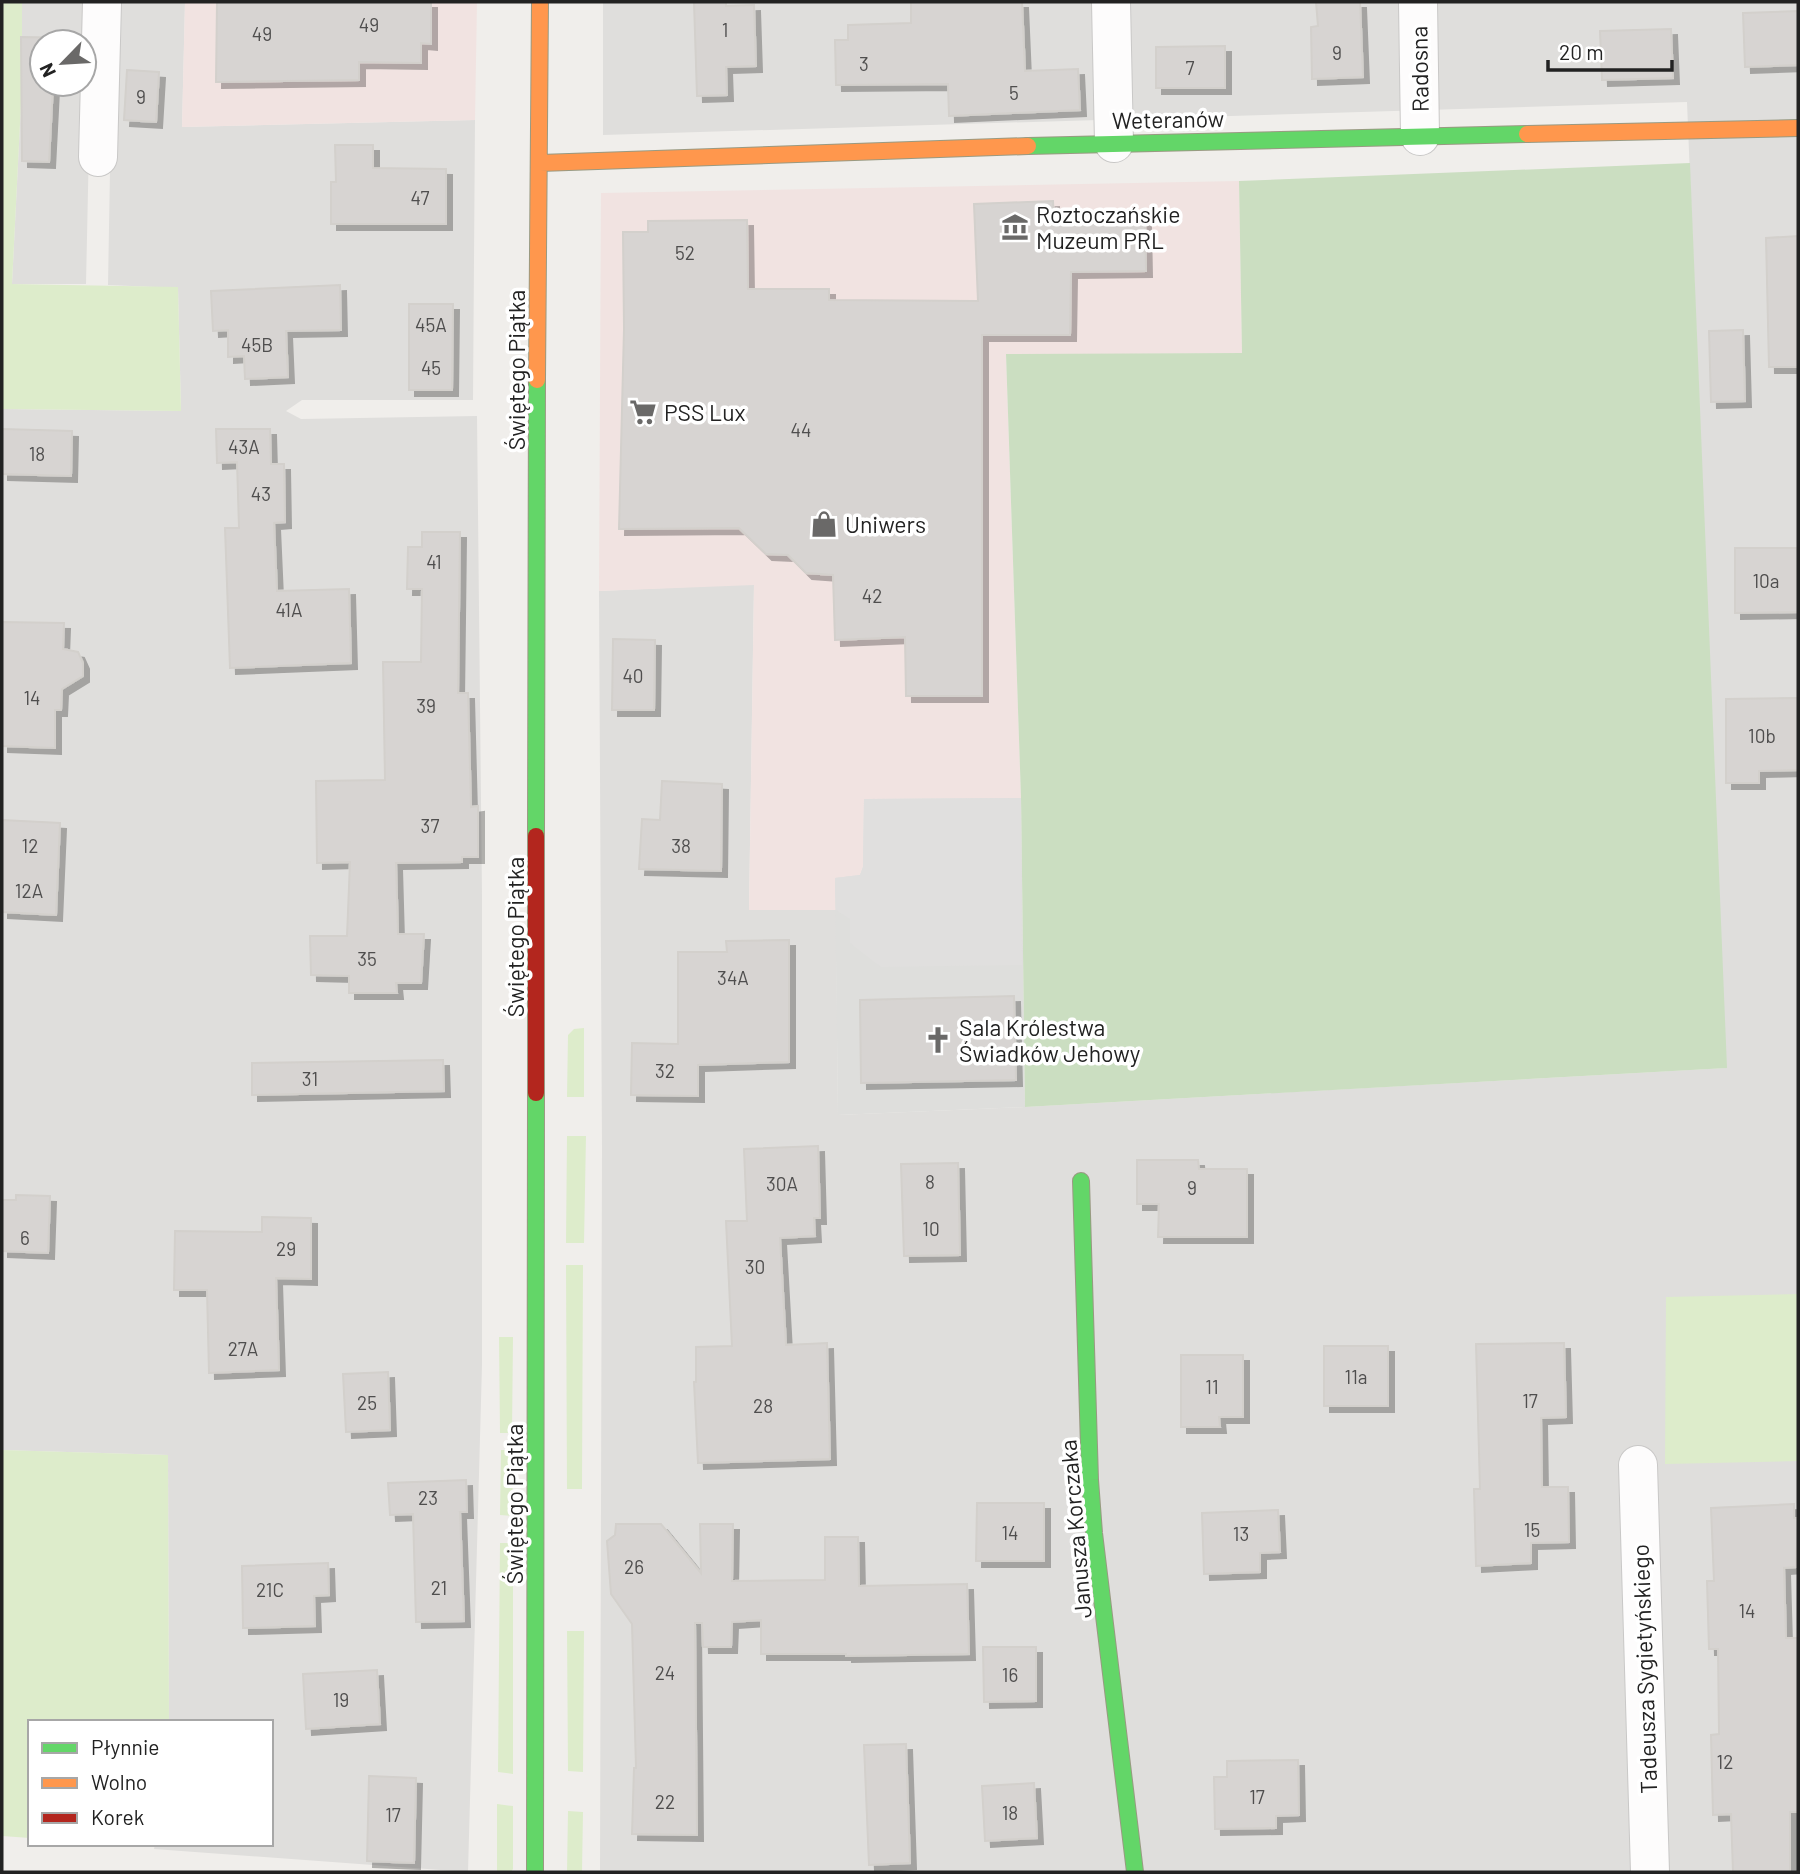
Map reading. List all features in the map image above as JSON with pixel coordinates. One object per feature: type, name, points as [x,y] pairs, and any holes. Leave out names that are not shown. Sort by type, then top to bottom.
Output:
[{"type":"street","points":[[98,157],[103,2]]},
{"type":"street","name":"Świętego Piątka","points":[[535,1872],[536,559],[540,2]]},
{"type":"street","points":[[1111,2],[1114,143]]},
{"type":"street","name":"Radosna","points":[[1418,2],[1420,136]]},
{"type":"street","name":"Weteranów","points":[[540,163],[1114,143],[1798,128]]},
{"type":"street","name":"Janusza Korczaka","points":[[1081,1181],[1094,1533],[1135,1872]]},
{"type":"street","name":"Tadeusza Sygietyńskiego","points":[[1638,1465],[1650,1872]]},
{"type":"shaded area","points":[[22,2],[92,2],[91,28],[28,28],[28,98],[90,98],[86,284],[12,284],[22,84]]},
{"type":"shaded area","points":[[113,2],[185,2],[182,127],[475,120],[473,400],[302,400],[286,411],[301,419],[477,416],[482,896],[482,1365],[468,1872],[154,1849],[155,1846],[273,1846],[273,1720],[169,1720],[168,1455],[2,1450],[2,409],[181,411],[178,288],[108,285]]},
{"type":"shaded area","points":[[185,2],[477,2],[475,120],[182,127]]},
{"type":"shaded area","points":[[603,2],[1798,2],[1798,1872],[600,1872],[602,1148],[599,591],[754,584],[749,910],[836,910],[838,1115],[1726,1068],[1687,102],[603,135]]},
{"type":"shaded area","points":[[1239,181],[1242,353],[1006,355],[1021,798],[864,799],[863,867],[860,875],[835,879],[836,910],[749,910],[754,585],[599,591],[601,193]]},
{"type":"shaded area","points":[[1021,798],[1025,1107],[838,1115],[835,878],[860,875],[863,867],[864,799]]},
{"type":"shaded area","points":[[1021,798],[1022,965],[881,967],[850,943],[850,919],[836,910],[835,878],[860,875],[863,867],[864,799]]},
{"type":"green space","points":[[2,2],[22,2],[22,84],[12,284],[178,287],[181,411],[2,409]]},
{"type":"green space","points":[[1690,163],[1727,1068],[1025,1107],[1021,798],[1006,354],[1242,353],[1239,181]]},
{"type":"green space","points":[[584,1028],[584,1097],[567,1097],[568,1035],[574,1029]]},
{"type":"green space","points":[[567,1136],[586,1136],[584,1243],[566,1243]]},
{"type":"green space","points":[[566,1265],[583,1265],[582,1489],[567,1489]]},
{"type":"green space","points":[[1798,1294],[1798,1461],[1665,1464],[1666,1297]]},
{"type":"green space","points":[[499,1337],[513,1337],[512,1433],[500,1433]]},
{"type":"green space","points":[[2,1450],[168,1455],[169,1720],[28,1720],[28,1838],[2,1836]]},
{"type":"green space","points":[[501,1450],[512,1450],[513,1516],[500,1515]]},
{"type":"green space","points":[[500,1543],[513,1543],[513,1774],[498,1772]]},
{"type":"green space","points":[[567,1631],[584,1631],[583,1772],[568,1771]]},
{"type":"green space","points":[[497,1804],[513,1806],[511,1872],[497,1872]]},
{"type":"green space","points":[[568,1811],[583,1812],[582,1872],[567,1872]]},
{"type":"building","points":[[217,2],[431,2],[431,44],[421,43],[421,63],[359,62],[359,80],[216,82]]},
{"type":"building","points":[[694,2],[726,2],[726,6],[754,5],[756,66],[726,67],[727,95],[697,96]]},
{"type":"building","points":[[911,2],[1022,2],[1025,71],[1078,69],[1080,110],[949,116],[948,84],[836,85],[835,40],[848,40],[848,25],[911,23]]},
{"type":"building","points":[[1316,2],[1360,2],[1363,77],[1312,79],[1311,27],[1318,26]]},
{"type":"building","points":[[1798,11],[1798,65],[1745,67],[1743,13]]},
{"type":"building","points":[[1671,29],[1673,78],[1602,80],[1600,31]]},
{"type":"building","points":[[21,37],[28,37],[28,98],[52,98],[49,162],[22,161]]},
{"type":"building","points":[[1225,46],[1225,88],[1156,88],[1156,47]]},
{"type":"building","points":[[127,70],[159,72],[156,122],[124,120]]},
{"type":"building","points":[[335,145],[373,145],[373,168],[446,169],[446,224],[331,224],[331,182],[336,182]]},
{"type":"building","points":[[1053,201],[1054,221],[1145,220],[1146,271],[1071,272],[1070,335],[982,335],[982,696],[906,696],[905,637],[835,640],[833,575],[806,573],[788,555],[766,554],[739,528],[619,529],[624,329],[623,232],[648,232],[648,221],[747,220],[748,289],[829,289],[829,300],[978,301],[974,204]]},
{"type":"building","points":[[1798,236],[1798,367],[1769,367],[1766,238]]},
{"type":"building","points":[[340,285],[341,330],[286,331],[288,377],[245,379],[244,356],[228,357],[228,330],[213,331],[211,291]]},
{"type":"building","points":[[409,304],[453,304],[452,390],[409,390]]},
{"type":"building","points":[[1743,330],[1745,401],[1711,402],[1709,331]]},
{"type":"building","points":[[2,429],[72,431],[71,476],[2,474]]},
{"type":"building","points":[[216,429],[270,429],[271,464],[284,464],[285,522],[274,523],[277,591],[349,589],[351,663],[230,668],[225,528],[239,528],[237,462],[217,463]]},
{"type":"building","points":[[422,532],[460,532],[458,693],[468,693],[471,807],[478,806],[478,857],[462,857],[462,862],[396,863],[398,934],[424,934],[421,983],[396,983],[397,993],[349,993],[349,976],[311,975],[310,936],[347,936],[350,862],[317,863],[316,781],[385,780],[383,662],[421,662],[422,589],[407,589],[408,547],[422,547]]},
{"type":"building","points":[[1735,548],[1797,548],[1798,612],[1735,613]]},
{"type":"building","points":[[2,622],[64,623],[63,649],[78,652],[83,663],[83,676],[62,689],[61,710],[55,710],[55,748],[2,746]]},
{"type":"building","points":[[613,639],[655,640],[654,710],[612,710]]},
{"type":"building","points":[[1798,698],[1798,770],[1759,771],[1759,783],[1726,783],[1726,699]]},
{"type":"building","points":[[662,781],[722,784],[721,871],[639,869],[642,819],[660,820]]},
{"type":"building","points":[[2,820],[60,823],[56,915],[2,912]]},
{"type":"building","points":[[789,940],[789,1062],[698,1065],[698,1096],[631,1095],[632,1043],[678,1044],[678,952],[727,952],[726,941]]},
{"type":"building","name":"Sala Królestwa Świadków Jehowy","points":[[1014,996],[1016,1080],[861,1083],[860,1000]]},
{"type":"building","points":[[443,1060],[444,1091],[252,1095],[252,1063]]},
{"type":"building","points":[[818,1146],[820,1218],[814,1218],[815,1236],[780,1238],[786,1345],[827,1343],[830,1459],[698,1463],[694,1382],[696,1347],[732,1346],[726,1221],[747,1221],[744,1149]]},
{"type":"building","points":[[1137,1160],[1198,1160],[1199,1169],[1247,1169],[1247,1237],[1158,1237],[1159,1204],[1137,1204]]},
{"type":"building","points":[[958,1163],[960,1255],[904,1256],[901,1164]]},
{"type":"building","points":[[16,1195],[50,1196],[48,1253],[2,1251],[2,1200],[16,1200]]},
{"type":"building","points":[[262,1217],[311,1218],[311,1279],[276,1278],[279,1370],[209,1373],[207,1290],[174,1290],[175,1231],[262,1232]]},
{"type":"building","points":[[1564,1343],[1566,1417],[1541,1418],[1542,1487],[1568,1487],[1569,1542],[1531,1543],[1531,1563],[1476,1566],[1474,1489],[1480,1489],[1476,1344]]},
{"type":"building","points":[[1324,1346],[1388,1346],[1388,1406],[1324,1406]]},
{"type":"building","points":[[1181,1355],[1243,1355],[1243,1417],[1219,1417],[1220,1427],[1181,1427]]},
{"type":"building","points":[[388,1372],[390,1430],[346,1432],[343,1374]]},
{"type":"building","points":[[466,1480],[467,1512],[460,1512],[464,1621],[416,1622],[413,1514],[390,1515],[388,1483]]},
{"type":"building","points":[[977,1503],[1044,1503],[1044,1561],[976,1561]]},
{"type":"building","points":[[1794,1504],[1794,1518],[1798,1518],[1796,1567],[1784,1568],[1786,1638],[1798,1638],[1798,1812],[1790,1812],[1790,1872],[1733,1872],[1731,1814],[1713,1815],[1711,1735],[1719,1734],[1718,1649],[1709,1649],[1707,1581],[1714,1581],[1711,1508]]},
{"type":"building","points":[[1278,1510],[1280,1552],[1260,1553],[1260,1572],[1204,1574],[1202,1513]]},
{"type":"building","points":[[616,1524],[661,1524],[701,1573],[700,1524],[733,1524],[732,1581],[825,1580],[825,1537],[858,1537],[859,1586],[967,1584],[969,1654],[761,1654],[761,1620],[732,1622],[731,1647],[703,1647],[702,1623],[695,1623],[697,1835],[632,1834],[636,1768],[632,1624],[611,1594],[607,1541],[615,1535]]},
{"type":"building","points":[[328,1563],[329,1595],[314,1596],[315,1626],[243,1628],[242,1566]]},
{"type":"building","points":[[983,1647],[1036,1647],[1036,1701],[984,1702]]},
{"type":"building","points":[[377,1670],[380,1724],[306,1729],[303,1674]]},
{"type":"building","points":[[906,1744],[910,1863],[869,1865],[864,1745]]},
{"type":"building","points":[[1298,1760],[1299,1815],[1276,1816],[1276,1828],[1215,1829],[1214,1777],[1227,1777],[1227,1761]]},
{"type":"building","points":[[369,1776],[416,1778],[414,1863],[367,1861]]},
{"type":"building","points":[[1034,1783],[1037,1838],[985,1841],[982,1786]]},
{"type":"traffic: fast","points":[[1028,146],[1527,134]]},
{"type":"traffic: fast","points":[[536,836],[537,380]]},
{"type":"traffic: fast","points":[[535,1872],[536,1093]]},
{"type":"traffic: fast","points":[[1081,1181],[1094,1533],[1135,1872]]},
{"type":"traffic: slow","points":[[537,380],[540,2]]},
{"type":"traffic: slow","points":[[1527,134],[1798,128]]},
{"type":"traffic: slow","points":[[540,163],[1028,146]]},
{"type":"traffic: jam","points":[[536,836],[536,1093]]},
{"type":"place","name":"Roztoczańskie Muzeum PRL","points":[[1015,227]]},
{"type":"place","name":"PSS Lux","points":[[643,412]]},
{"type":"place","name":"Uniwers","points":[[824,524]]},
{"type":"place","name":"Sala Królestwa Świadków Jehowy","points":[[938,1040]]}]
